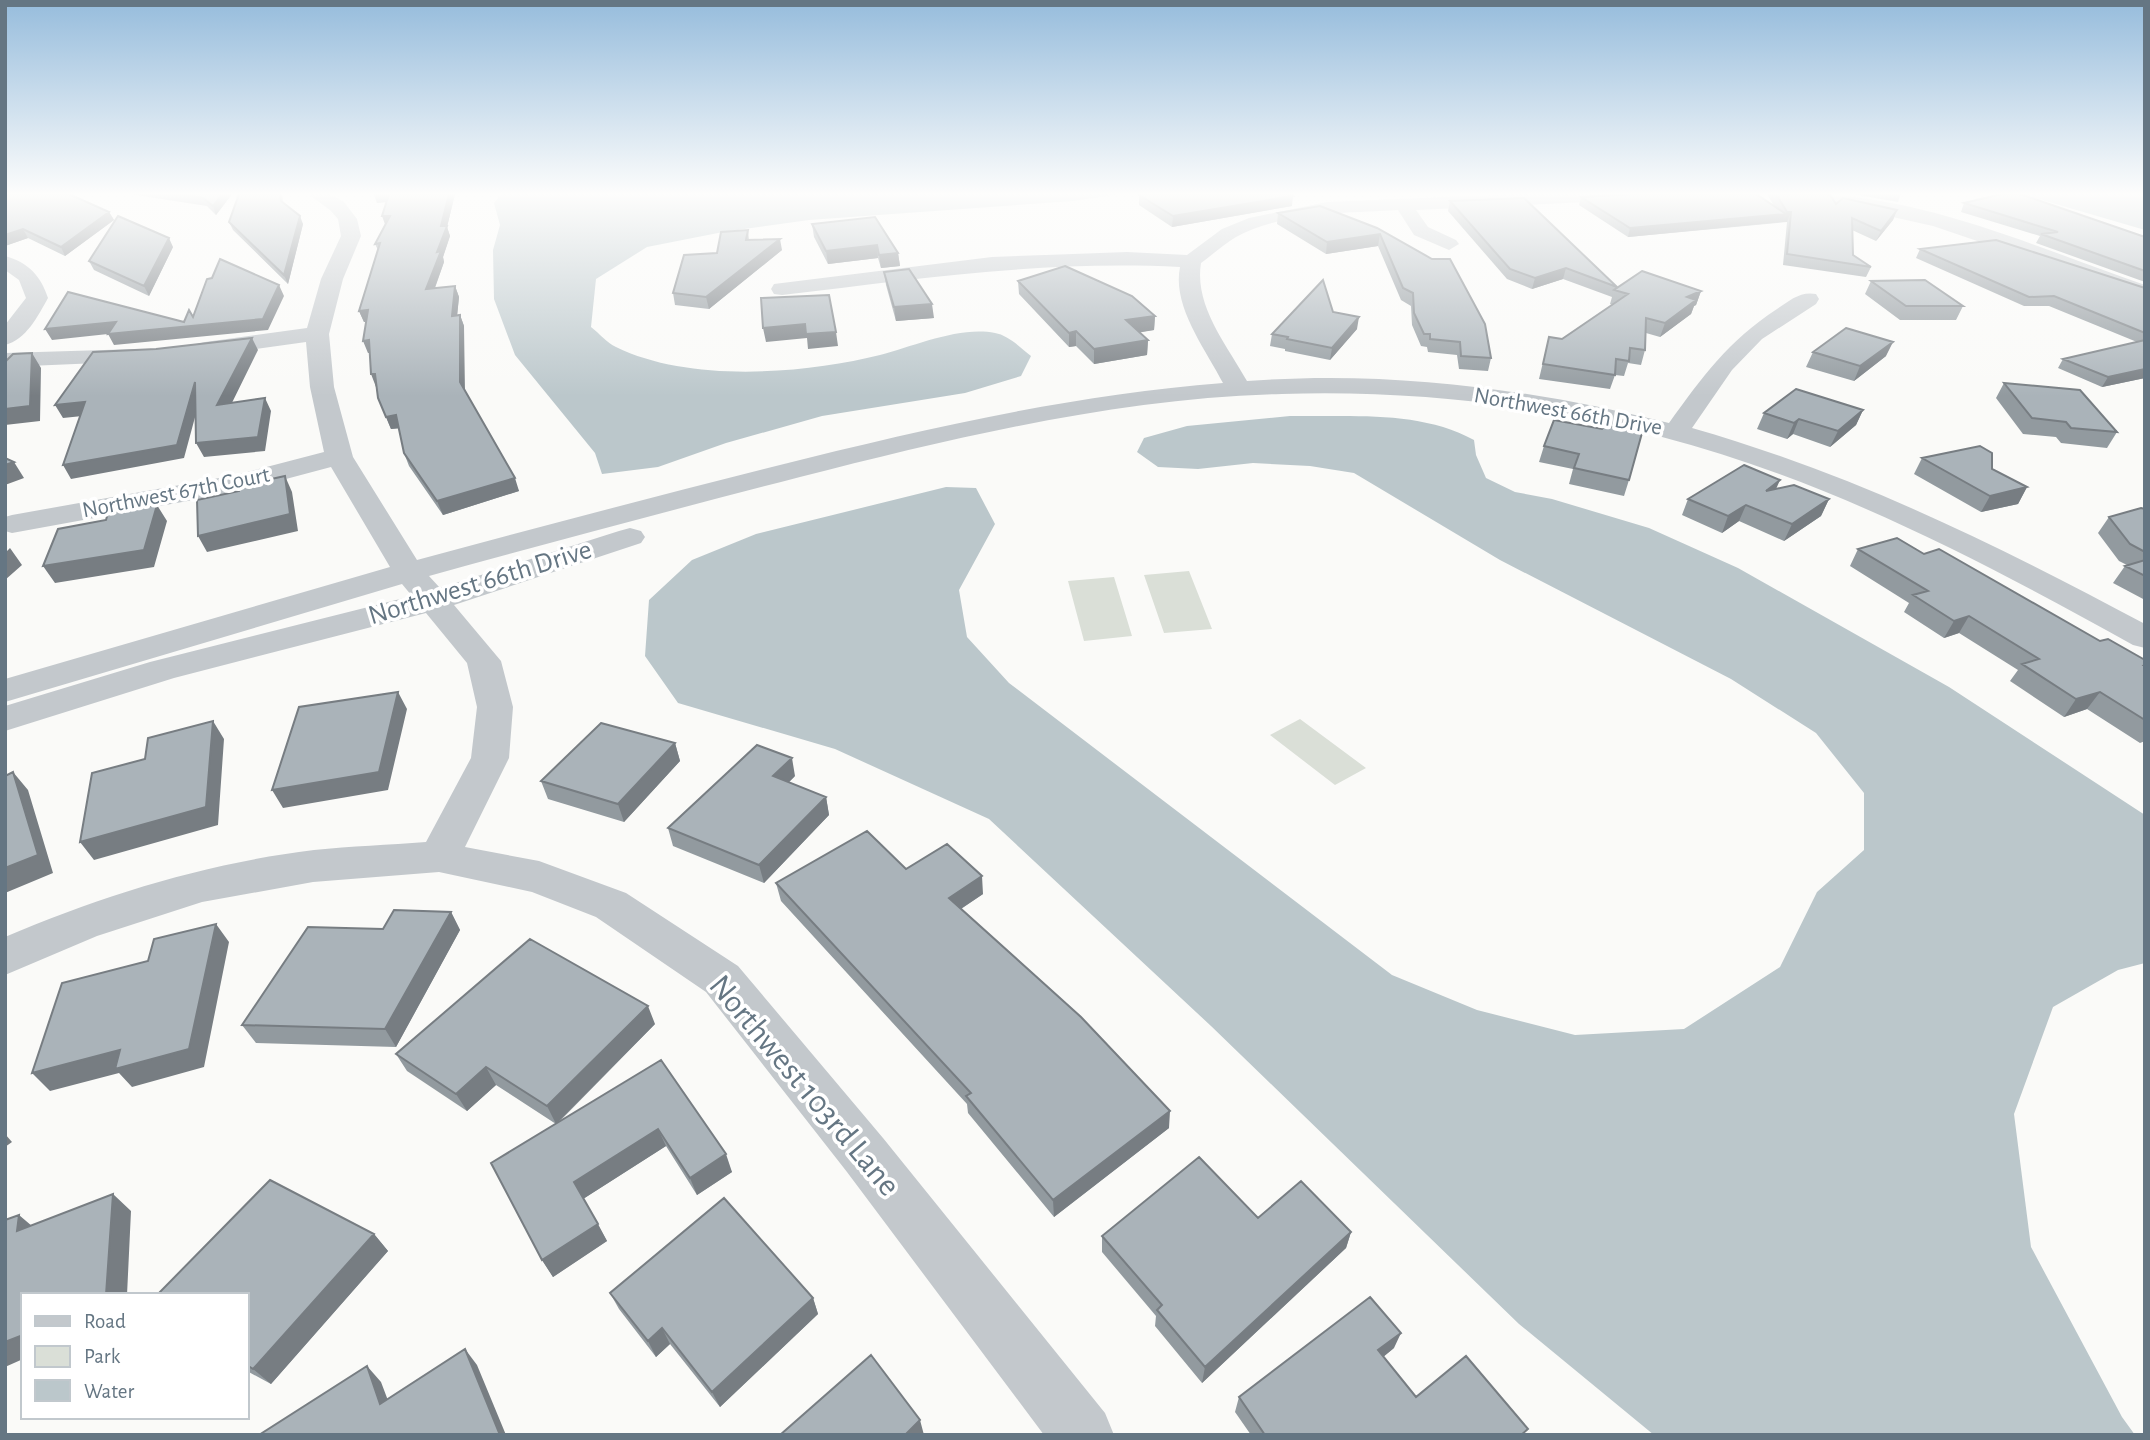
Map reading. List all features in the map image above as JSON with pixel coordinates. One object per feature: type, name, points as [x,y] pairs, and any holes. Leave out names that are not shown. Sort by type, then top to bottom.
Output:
[{"type":"street","points":[[339,261],[331,279],[317,334],[322,387],[339,457],[408,571],[484,661],[495,707],[490,758],[439,857]]},
{"type":"street","points":[[782,289],[992,263],[1041,261]]},
{"type":"street","points":[[1191,261],[1186,284],[1191,300],[1237,386]]},
{"type":"street","points":[[2060,261],[2145,292]]},
{"type":"street","points":[[5,262],[18,267],[32,281],[37,298],[25,319],[5,338]]},
{"type":"street","points":[[1676,432],[1723,365],[1754,334],[1808,299]]},
{"type":"street","points":[[186,351],[317,334]]},
{"type":"street","points":[[5,360],[104,359],[159,354]]},
{"type":"street","name":"Northwest 66th Drive","points":[[5,691],[408,571],[820,463],[951,432],[1087,405],[1237,386],[1402,386],[1499,396],[1676,432],[1853,491],[1949,533],[2145,638]]},
{"type":"street","name":"Northwest 66th Drive","points":[[5,719],[162,670],[432,601],[829,475],[951,432]]},
{"type":"street","name":"Northwest 67th Court","points":[[12,524],[237,483],[339,457]]},
{"type":"street","name":"Northwest 103rd Lane","points":[[5,957],[82,923],[202,886],[313,866],[439,857],[538,877],[611,905],[722,979],[865,1154],[1083,1435]]},
{"type":"green space","points":[[1189,571],[1212,629],[1164,633],[1144,575]]},
{"type":"green space","points":[[1114,577],[1132,636],[1084,641],[1068,581]]},
{"type":"green space","points":[[1300,719],[1366,768],[1335,785],[1270,735]]},
{"type":"water","points":[[493,261],[624,261],[596,279],[591,327],[613,345],[645,358],[677,366],[747,372],[817,367],[880,355],[967,332],[1005,336],[1031,356],[1021,376],[965,393],[822,416],[726,443],[658,467],[602,474],[595,453],[515,355],[494,299]]},
{"type":"water","points":[[1290,416],[1408,419],[1453,430],[1474,440],[1476,455],[1486,478],[1515,492],[1552,499],[1649,528],[1738,568],[1949,687],[2145,815],[2145,963],[2118,970],[2053,1007],[2014,1114],[2031,1247],[2122,1417],[2135,1435],[1654,1435],[1519,1324],[1211,1026],[989,819],[835,749],[678,703],[645,656],[649,600],[692,560],[756,534],[946,487],[976,488],[995,524],[959,590],[967,637],[1009,683],[1392,975],[1477,1010],[1575,1035],[1684,1029],[1780,967],[1817,892],[1864,850],[1864,793],[1816,733],[1731,679],[1500,560],[1354,473],[1310,466],[1253,463],[1198,469],[1158,467],[1137,452],[1144,438],[1187,426]]},
{"type":"building","points":[[89,261],[157,261],[144,286]]},
{"type":"building","points":[[219,261],[225,261],[279,285],[263,319],[108,334],[116,322],[45,329],[68,292],[184,322],[189,310],[193,317],[207,279],[212,278]]},
{"type":"building","points":[[270,261],[288,261],[284,275]]},
{"type":"building","points":[[374,261],[437,261],[426,289],[455,286],[452,316],[460,315],[460,382],[515,478],[437,501],[404,453],[396,415],[386,417],[378,398],[375,374],[371,374],[369,340],[363,341],[368,310],[359,311]]},
{"type":"building","points":[[682,261],[752,261],[706,297],[673,293]]},
{"type":"building","points":[[1392,261],[1451,261],[1485,324],[1491,358],[1461,356],[1460,342],[1430,339],[1430,334],[1424,334],[1414,313],[1413,293],[1403,288]]},
{"type":"building","points":[[1503,261],[1590,261],[1617,287],[1566,268],[1535,278],[1510,269]]},
{"type":"building","points":[[1834,261],[1862,261],[1871,267]]},
{"type":"building","points":[[1948,261],[2062,261],[2145,288],[2145,333],[2054,296],[2029,297]]},
{"type":"building","points":[[2117,261],[2145,261],[2145,271]]},
{"type":"building","points":[[1065,266],[1132,296],[1155,316],[1126,320],[1148,340],[1094,349],[1076,331],[1069,333],[1018,281]]},
{"type":"building","points":[[909,269],[932,304],[894,307],[884,272]]},
{"type":"building","points":[[1642,271],[1701,291],[1687,297],[1696,300],[1665,323],[1646,318],[1645,350],[1630,348],[1629,361],[1616,359],[1615,375],[1543,364],[1549,337],[1562,339],[1628,294],[1614,290]]},
{"type":"building","points":[[1323,280],[1333,312],[1359,317],[1332,348],[1272,334]]},
{"type":"building","points":[[1925,280],[1963,306],[1906,306],[1871,281]]},
{"type":"building","points":[[829,295],[836,332],[806,334],[805,324],[763,328],[761,298]]},
{"type":"building","points":[[1846,328],[1893,342],[1860,366],[1813,352]]},
{"type":"building","points":[[252,338],[217,405],[265,398],[258,437],[196,443],[195,382],[177,445],[63,465],[85,402],[55,405],[93,352],[156,349]]},
{"type":"building","points":[[2145,340],[2145,369],[2108,377],[2063,359]]},
{"type":"building","points":[[32,353],[30,406],[5,409],[5,362],[13,354]]},
{"type":"building","points":[[2004,383],[2080,390],[2117,432],[2071,428],[2066,422],[2032,418]]},
{"type":"building","points":[[1796,389],[1863,410],[1838,431],[1799,419],[1794,423],[1764,413]]},
{"type":"building","points":[[1554,420],[1602,429],[1604,425],[1642,433],[1629,480],[1574,468],[1579,454],[1544,446]]},
{"type":"building","points":[[1980,446],[1992,453],[1992,469],[2027,487],[1990,496],[1922,458]]},
{"type":"building","points":[[5,458],[14,462],[5,465]]},
{"type":"building","points":[[1744,465],[1780,480],[1766,491],[1794,485],[1829,499],[1792,524],[1746,505],[1728,516],[1688,499]]},
{"type":"building","points":[[285,476],[290,514],[198,536],[197,500],[239,491],[239,486]]},
{"type":"building","points":[[157,505],[144,550],[43,566],[58,529],[106,520],[108,513]]},
{"type":"building","points":[[2145,509],[2145,552],[2130,544],[2109,517]]},
{"type":"building","points":[[1897,538],[1924,554],[1939,549],[2100,641],[2108,639],[2145,660],[2145,720],[2100,692],[2076,699],[2022,664],[2039,659],[1969,616],[1954,621],[1913,595],[1928,591],[1858,549]]},
{"type":"building","points":[[2145,560],[2145,576],[2125,566]]},
{"type":"building","points":[[398,692],[379,772],[272,790],[299,707]]},
{"type":"building","points":[[213,721],[206,807],[80,842],[92,773],[145,759],[148,738]]},
{"type":"building","points":[[601,723],[675,743],[618,804],[541,781]]},
{"type":"building","points":[[757,745],[792,758],[773,776],[826,797],[759,865],[668,828]]},
{"type":"building","points":[[13,772],[38,855],[5,868],[5,776]]},
{"type":"building","points":[[867,831],[906,869],[947,844],[982,876],[949,898],[1081,1017],[1170,1111],[1053,1200],[966,1096],[971,1093],[776,883]]},
{"type":"building","points":[[394,910],[451,912],[385,1029],[242,1025],[308,927],[383,929]]},
{"type":"building","points":[[216,924],[189,1049],[115,1069],[120,1050],[32,1073],[62,983],[148,961],[154,939]]},
{"type":"building","points":[[530,939],[648,1006],[547,1106],[486,1067],[456,1094],[396,1054]]},
{"type":"building","points":[[661,1060],[726,1154],[690,1178],[658,1129],[574,1182],[598,1224],[542,1260],[491,1163]]},
{"type":"building","points":[[1199,1157],[1258,1218],[1301,1181],[1351,1232],[1205,1367],[1157,1310],[1162,1305],[1102,1236]]},
{"type":"building","points":[[270,1180],[374,1234],[253,1369],[248,1366],[248,1293],[159,1293]]},
{"type":"building","points":[[113,1194],[106,1293],[21,1293],[21,1336],[5,1342],[5,1220],[19,1215],[17,1231]]},
{"type":"building","points":[[724,1198],[813,1298],[712,1392],[662,1328],[648,1341],[610,1293]]},
{"type":"building","points":[[1370,1297],[1401,1333],[1378,1350],[1416,1397],[1466,1356],[1528,1429],[1521,1435],[1265,1435],[1239,1397]]},
{"type":"building","points":[[465,1349],[500,1435],[259,1435],[367,1366],[380,1404]]},
{"type":"building","points":[[871,1355],[920,1420],[905,1435],[780,1435]]}]
